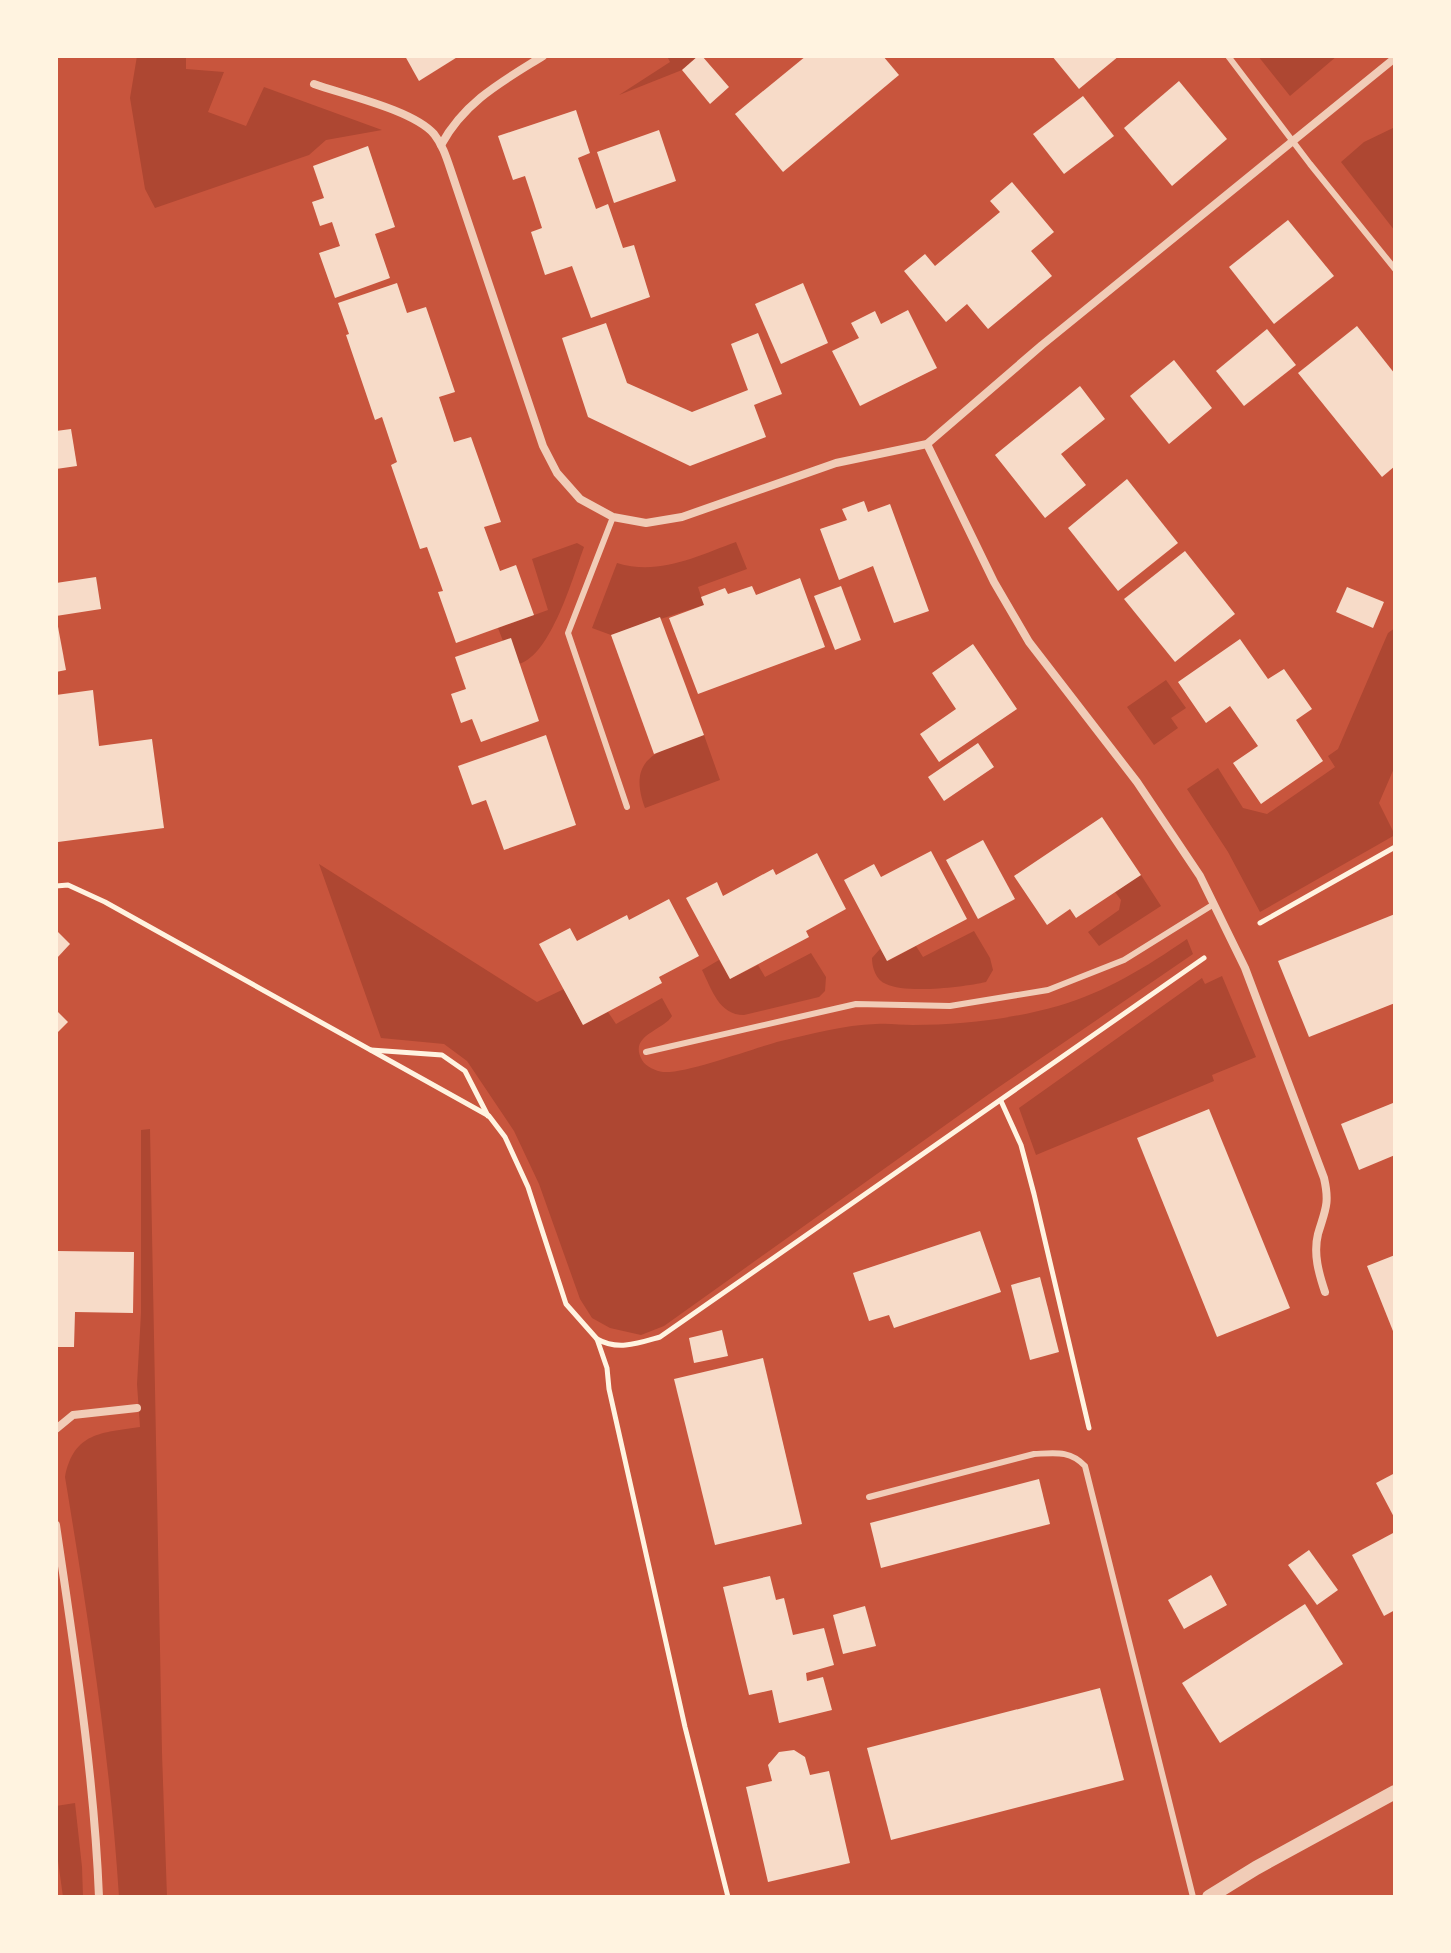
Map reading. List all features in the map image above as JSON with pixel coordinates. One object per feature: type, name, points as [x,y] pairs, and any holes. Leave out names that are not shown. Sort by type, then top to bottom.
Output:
[{"type":"street","points":[[441,145],[458,118],[473,102],[543,56]]},
{"type":"street","points":[[314,84],[414,118],[432,132],[441,145],[547,454],[568,488],[580,499],[613,517],[632,522],[669,521],[836,463],[927,444],[1042,345],[1395,58]]},
{"type":"street","points":[[927,444],[982,558],[1029,642],[1137,782],[1200,876],[1232,940],[1324,1178],[1329,1199],[1316,1252],[1318,1272],[1325,1292]]},
{"type":"street","points":[[56,1429],[73,1415],[137,1408]]},
{"type":"street","points":[[56,1525],[97,1829],[99,1897]]},
{"type":"street","points":[[1209,1897],[1395,1792]]},
{"type":"lane","points":[[1228,56],[1395,269]]},
{"type":"lane","points":[[613,517],[568,633],[627,807]]},
{"type":"lane","points":[[646,1052],[856,1004],[950,1006],[1048,990],[1124,960],[1214,904]]},
{"type":"lane","points":[[869,1497],[1034,1454],[1062,1452],[1078,1458],[1085,1466],[1193,1897]]},
{"type":"path","points":[[368,1049],[442,1055],[465,1071],[489,1116],[505,1137],[528,1187],[566,1304],[597,1339],[609,1346],[627,1346],[660,1337],[1232,940],[1395,847]]},
{"type":"path","points":[[56,886],[68,885],[105,902],[489,1116]]},
{"type":"path","points":[[1001,1101],[1021,1145],[1087,1417],[1090,1432],[1085,1466]]},
{"type":"path","points":[[597,1339],[607,1368],[609,1389],[685,1727],[728,1897]]},
{"type":"shaded area","points":[[137,56],[186,56],[186,69],[224,72],[208,112],[246,126],[264,87],[382,130],[326,140],[309,155],[155,208],[145,189],[130,98]]},
{"type":"shaded area","points":[[667,56],[698,56],[682,70],[619,95],[670,62]]},
{"type":"shaded area","points":[[1258,56],[1337,56],[1290,96]]},
{"type":"shaded area","points":[[1395,127],[1395,231],[1341,162],[1364,142]]},
{"type":"shaded area","points":[[736,542],[747,569],[698,587],[704,605],[611,635],[592,628],[617,563],[663,566]]},
{"type":"shaded area","points":[[577,543],[584,547],[551,631],[531,658],[519,664],[498,628],[548,610],[532,559]]},
{"type":"shaded area","points":[[1395,628],[1395,766],[1379,803],[1395,835],[1260,912],[1228,852],[1187,789],[1218,768],[1243,808],[1267,814],[1335,767],[1328,756],[1338,749],[1388,633]]},
{"type":"shaded area","points":[[1166,680],[1186,708],[1171,718],[1178,728],[1154,745],[1127,707]]},
{"type":"shaded area","points":[[704,735],[720,780],[645,808],[640,790],[644,765],[662,750]]},
{"type":"shaded area","points":[[319,864],[537,1002],[564,989],[583,1025],[608,1012],[616,1024],[662,998],[672,1016],[643,1039],[639,1052],[646,1065],[663,1072],[687,1069],[781,1041],[840,1028],[968,1022],[1041,1011],[1109,986],[1187,939],[1193,954],[996,1089],[664,1326],[641,1335],[610,1328],[592,1318],[580,1299],[539,1184],[514,1131],[467,1061],[444,1044],[381,1038]]},
{"type":"shaded area","points":[[1141,875],[1161,906],[1099,946],[1088,932],[1119,910],[1121,900],[1115,892]]},
{"type":"shaded area","points":[[974,931],[990,958],[993,970],[986,982],[907,989],[886,984],[875,973],[872,958],[880,949],[888,961],[916,946],[923,957]]},
{"type":"shaded area","points":[[811,953],[826,977],[825,991],[819,997],[744,1015],[735,1014],[722,1006],[702,970],[719,960],[730,979],[758,965],[765,977]]},
{"type":"shaded area","points":[[1222,976],[1256,1057],[1212,1075],[1214,1081],[1036,1155],[1019,1108],[1202,978],[1205,984]]},
{"type":"shaded area","points":[[150,1129],[167,1897],[119,1897],[104,1739],[65,1477],[75,1451],[91,1437],[140,1427],[137,1384],[141,1313],[141,1130]]},
{"type":"shaded area","points":[[75,1803],[83,1897],[63,1897],[56,1846],[56,1806]]},
{"type":"building","points":[[405,56],[459,56],[419,81]]},
{"type":"building","points":[[702,56],[729,87],[710,104],[682,70]]},
{"type":"building","points":[[806,56],[883,56],[899,75],[783,172],[735,114]]},
{"type":"building","points":[[1052,56],[1119,56],[1079,89]]},
{"type":"building","points":[[1179,81],[1227,139],[1172,186],[1124,128]]},
{"type":"building","points":[[1083,96],[1114,136],[1064,174],[1033,134]]},
{"type":"building","points":[[576,110],[590,153],[578,158],[596,209],[608,204],[623,248],[634,245],[650,297],[591,318],[572,266],[545,275],[531,232],[542,228],[525,176],[513,180],[498,136]]},
{"type":"building","points":[[659,130],[676,181],[614,203],[597,152]]},
{"type":"building","points":[[368,146],[395,227],[375,234],[390,278],[335,298],[319,253],[340,246],[332,222],[320,226],[312,202],[324,198],[313,166]]},
{"type":"building","points":[[1012,182],[1054,232],[1031,251],[1052,276],[988,329],[967,304],[946,322],[904,271],[925,254],[935,266],[1000,212],[990,201]]},
{"type":"building","points":[[1288,220],[1334,276],[1274,324],[1229,267]]},
{"type":"building","points":[[397,283],[407,313],[426,307],[455,392],[439,397],[454,442],[471,437],[501,522],[484,527],[500,571],[516,565],[534,615],[456,643],[438,592],[443,591],[427,547],[420,549],[391,465],[397,462],[382,417],[375,420],[338,303]]},
{"type":"building","points":[[803,283],[828,343],[781,364],[755,304]]},
{"type":"building","points":[[908,310],[937,368],[860,406],[832,351],[859,338],[851,323],[875,311],[881,324]]},
{"type":"building","points":[[606,323],[627,383],[692,412],[748,390],[731,344],[758,333],[782,394],[754,405],[766,437],[690,466],[588,417],[562,338]]},
{"type":"building","points":[[1357,326],[1395,374],[1395,466],[1382,477],[1298,373]]},
{"type":"building","points":[[1267,329],[1296,365],[1244,406],[1216,371]]},
{"type":"building","points":[[1174,360],[1212,408],[1169,444],[1130,396]]},
{"type":"building","points":[[1080,386],[1105,419],[1061,454],[1086,485],[1045,518],[995,455]]},
{"type":"building","points":[[71,429],[77,466],[56,469],[56,431]]},
{"type":"building","points":[[1127,479],[1178,543],[1118,591],[1068,528]]},
{"type":"building","points":[[864,501],[868,512],[890,504],[929,611],[894,623],[873,566],[839,580],[820,529],[847,520],[842,509]]},
{"type":"building","points":[[1185,551],[1235,614],[1175,662],[1124,599]]},
{"type":"building","points":[[96,577],[101,609],[56,616],[56,583]]},
{"type":"building","points":[[800,578],[825,647],[698,694],[669,618],[704,605],[701,597],[725,588],[728,594],[752,586],[756,595]]},
{"type":"building","points":[[841,586],[861,640],[835,650],[814,596]]},
{"type":"building","points":[[1347,587],[1384,602],[1373,628],[1336,612]]},
{"type":"building","points":[[56,616],[66,670],[56,672]]},
{"type":"building","points":[[660,617],[704,735],[654,754],[611,635]]},
{"type":"building","points":[[511,638],[539,721],[481,742],[472,719],[461,723],[451,694],[466,689],[455,657]]},
{"type":"building","points":[[1240,639],[1268,679],[1284,669],[1312,709],[1296,720],[1323,761],[1261,804],[1233,763],[1258,746],[1230,706],[1206,723],[1178,682]]},
{"type":"building","points":[[973,644],[1017,709],[939,762],[920,734],[956,709],[932,673]]},
{"type":"building","points":[[93,690],[99,746],[152,739],[164,828],[58,842],[56,695]]},
{"type":"building","points":[[546,735],[576,825],[504,850],[486,800],[472,805],[458,766]]},
{"type":"building","points":[[978,743],[994,767],[944,801],[928,777]]},
{"type":"building","points":[[1102,817],[1141,875],[1076,918],[1070,909],[1047,925],[1014,876]]},
{"type":"building","points":[[983,840],[1015,899],[978,919],[946,860]]},
{"type":"building","points":[[931,851],[967,919],[887,961],[844,880],[874,864],[881,877]]},
{"type":"building","points":[[817,853],[846,909],[806,931],[809,937],[730,979],[686,898],[717,882],[723,896],[773,869],[776,875]]},
{"type":"building","points":[[669,899],[699,956],[659,977],[662,983],[583,1025],[539,944],[570,928],[577,941],[627,915],[629,920]]},
{"type":"building","points":[[1395,914],[1395,1003],[1309,1037],[1278,961]]},
{"type":"building","points":[[56,930],[70,944],[56,959]]},
{"type":"building","points":[[56,1010],[68,1022],[56,1034]]},
{"type":"building","points":[[1393,1103],[1395,1155],[1359,1170],[1341,1124]]},
{"type":"building","points":[[1209,1109],[1290,1308],[1217,1337],[1137,1138]]},
{"type":"building","points":[[980,1231],[1001,1292],[894,1328],[889,1315],[869,1321],[853,1273]]},
{"type":"building","points":[[56,1251],[134,1252],[133,1313],[75,1312],[74,1347],[56,1347]]},
{"type":"building","points":[[1395,1255],[1395,1336],[1367,1266]]},
{"type":"building","points":[[1040,1277],[1059,1352],[1030,1360],[1011,1285]]},
{"type":"building","points":[[722,1330],[728,1356],[694,1363],[689,1338]]},
{"type":"building","points":[[763,1358],[802,1524],[715,1545],[674,1379]]},
{"type":"building","points":[[1395,1473],[1395,1519],[1376,1483]]},
{"type":"building","points":[[1039,1479],[1050,1524],[881,1568],[870,1523]]},
{"type":"building","points":[[1395,1532],[1395,1610],[1384,1616],[1352,1555]]},
{"type":"building","points":[[1309,1550],[1338,1590],[1317,1605],[1288,1565]]},
{"type":"building","points":[[1211,1575],[1227,1605],[1184,1629],[1168,1600]]},
{"type":"building","points":[[770,1576],[776,1600],[784,1598],[793,1635],[824,1628],[834,1665],[806,1673],[807,1681],[823,1677],[832,1710],[779,1723],[772,1690],[749,1695],[723,1587]]},
{"type":"building","points":[[1305,1604],[1343,1664],[1220,1743],[1182,1683]]},
{"type":"building","points":[[865,1606],[876,1646],[843,1654],[833,1615]]},
{"type":"building","points":[[1100,1688],[1124,1780],[891,1840],[867,1748]]},
{"type":"building","points":[[794,1750],[805,1757],[810,1775],[829,1771],[850,1863],[768,1882],[746,1787],[772,1781],[768,1765],[779,1752]]}]
